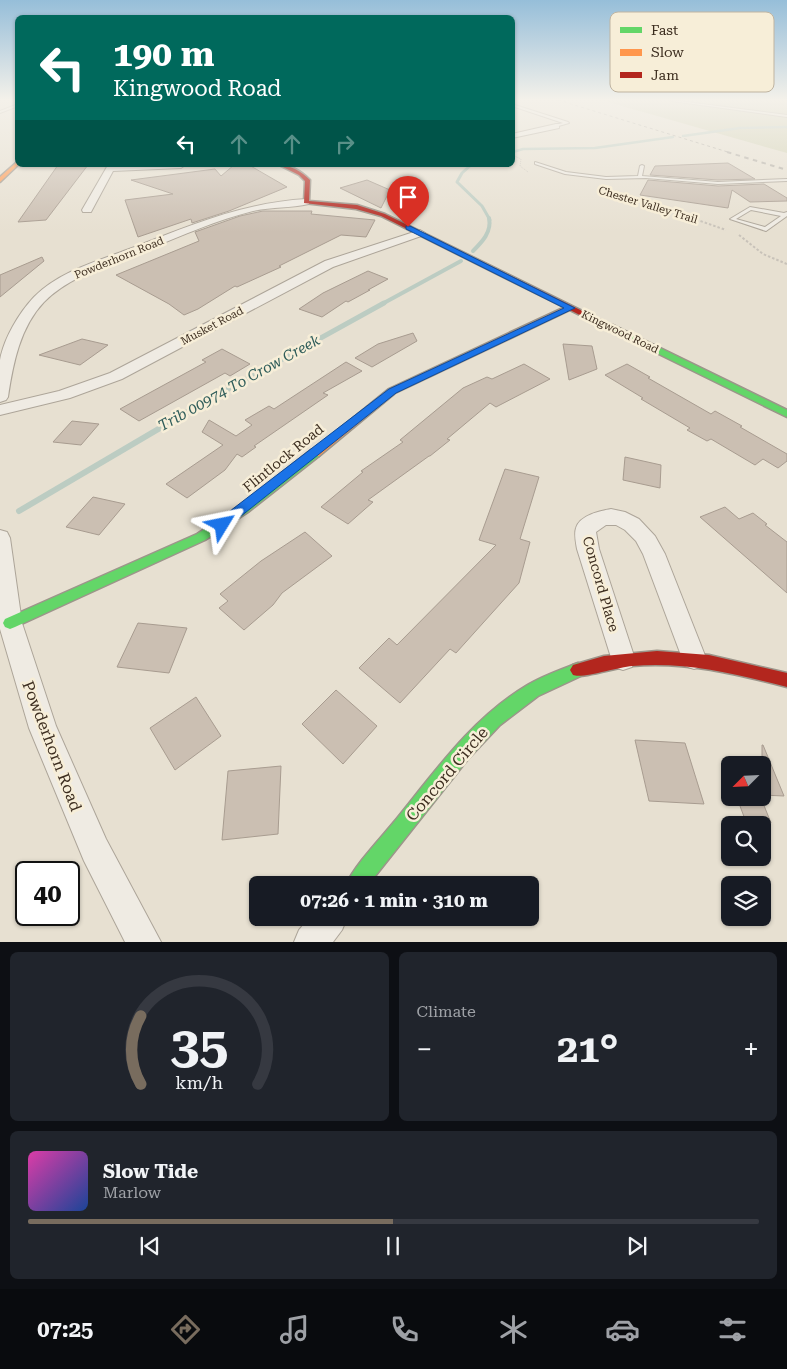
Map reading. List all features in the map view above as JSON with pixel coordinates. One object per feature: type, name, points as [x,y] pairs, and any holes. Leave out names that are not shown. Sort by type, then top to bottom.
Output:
[{"type":"main road","points":[[0,180],[15,165]]},
{"type":"main road","points":[[286,167],[309,181],[311,186],[306,202]]},
{"type":"main road","name":"Kingwood Road","points":[[306,202],[342,205],[370,211],[787,414]]},
{"type":"main road","name":"Flintlock Road","points":[[10,623],[201,537],[244,509],[392,391],[570,308]]},
{"type":"main road","name":"Concord Circle","points":[[363,876],[454,761],[492,721],[520,698],[552,680],[584,668],[623,659],[656,656],[694,658],[743,667],[787,680]]},
{"type":"street","points":[[87,210],[111,167]]},
{"type":"street","name":"Powderhorn Road","points":[[0,397],[6,368],[21,327],[30,310],[52,288],[82,273],[226,215],[271,205],[306,202]]},
{"type":"street","name":"Musket Road","points":[[0,410],[64,395],[116,376],[328,264],[420,234]]},
{"type":"street","name":"Concord Place","points":[[623,659],[588,548],[585,530],[595,520],[607,516],[626,520],[639,531],[651,548],[694,658]]},
{"type":"street","name":"Powderhorn Road","points":[[0,538],[10,623],[43,728],[68,791],[95,850],[144,942]]},
{"type":"street","points":[[311,942],[324,926]]},
{"type":"lane","points":[[536,163],[556,171],[578,175],[640,177],[718,183],[787,180]]},
{"type":"lane","points":[[640,177],[642,166]]},
{"type":"lane","points":[[750,208],[786,214],[766,229],[732,219],[750,208]]},
{"type":"path","points":[[515,156],[521,159],[520,166],[530,173]]},
{"type":"path","name":"Chester Valley Trail","points":[[604,190],[734,232],[770,258],[787,264]]},
{"type":"green space","points":[[755,144],[787,144],[787,153]]},
{"type":"building","points":[[728,163],[755,179],[718,180],[650,175],[655,166]]},
{"type":"building","points":[[57,167],[86,167],[46,220],[18,222]]},
{"type":"building","points":[[232,167],[252,167],[287,187],[229,211],[192,223],[191,219],[138,237],[125,200],[173,194],[131,180],[215,169],[221,176]]},
{"type":"building","points":[[367,180],[390,190],[381,208],[340,188]]},
{"type":"building","points":[[648,180],[718,186],[764,184],[787,198],[787,201],[750,202],[732,190],[728,208],[640,195]]},
{"type":"building","points":[[263,211],[312,211],[311,214],[375,220],[366,237],[341,235],[279,266],[281,267],[237,287],[235,286],[198,309],[184,315],[169,304],[116,275],[199,241],[195,232],[240,216]]},
{"type":"building","points":[[42,257],[44,261],[0,297],[0,275]]},
{"type":"building","points":[[368,271],[388,279],[348,302],[346,301],[322,317],[299,309],[323,293]]},
{"type":"building","points":[[413,333],[417,341],[372,367],[355,358],[378,344]]},
{"type":"building","points":[[82,339],[108,345],[80,365],[39,355]]},
{"type":"building","points":[[563,344],[592,346],[597,369],[569,380]]},
{"type":"building","points":[[222,349],[250,364],[230,376],[225,373],[139,421],[120,409],[206,362],[202,360]]},
{"type":"building","points":[[346,362],[362,371],[323,393],[328,395],[254,446],[256,447],[242,457],[237,454],[225,470],[187,498],[166,484],[223,445],[202,432],[209,420],[236,436],[252,425],[245,420],[269,406],[274,409]]},
{"type":"building","points":[[524,364],[550,379],[496,407],[490,403],[430,456],[368,500],[373,502],[348,524],[321,507],[363,472],[361,471],[403,442],[400,440],[463,388],[487,377],[492,379]]},
{"type":"building","points":[[627,364],[711,414],[715,411],[742,426],[740,427],[787,454],[787,461],[778,468],[763,459],[755,465],[711,439],[707,441],[687,430],[690,428],[605,375]]},
{"type":"building","points":[[72,421],[99,424],[81,445],[53,442]]},
{"type":"building","points":[[625,457],[661,465],[660,488],[623,480]]},
{"type":"building","points":[[505,469],[539,477],[520,539],[530,542],[519,583],[456,653],[450,649],[400,703],[359,668],[389,638],[397,645],[496,545],[479,540]]},
{"type":"building","points":[[93,497],[125,504],[99,535],[66,527]]},
{"type":"building","points":[[725,507],[739,519],[753,513],[787,542],[787,593],[700,517]]},
{"type":"building","points":[[305,532],[332,556],[282,593],[273,605],[244,630],[219,608],[228,601],[220,594],[261,561]]},
{"type":"building","points":[[138,623],[187,628],[169,673],[117,667]]},
{"type":"building","points":[[336,690],[377,726],[343,764],[302,724]]},
{"type":"building","points":[[196,697],[221,736],[175,770],[150,728]]},
{"type":"building","points":[[635,740],[685,743],[704,804],[649,801]]},
{"type":"building","points":[[762,745],[763,745],[768,756],[762,756]]},
{"type":"building","points":[[771,764],[784,796],[771,795]]},
{"type":"building","points":[[281,766],[278,834],[222,840],[228,771]]},
{"type":"building","points":[[740,806],[764,806],[768,816],[744,816]]},
{"type":"waterway","name":"Trib 00974 To Crow Creek","points":[[515,151],[523,149],[595,148],[624,144]]},
{"type":"waterway","name":"Trib 00974 To Crow Creek","points":[[469,167],[462,173],[457,182],[482,206],[489,218]]},
{"type":"waterway","name":"Trib 00974 To Crow Creek","points":[[473,251],[488,232],[489,218]]},
{"type":"waterway","name":"Trib 00974 To Crow Creek","points":[[382,304],[461,261]]},
{"type":"waterway","name":"Trib 00974 To Crow Creek","points":[[187,412],[384,303]]},
{"type":"waterway","name":"Trib 00974 To Crow Creek","points":[[19,511],[189,411]]},
{"type":"railway","points":[[701,144],[731,153]]},
{"type":"railway","points":[[727,152],[787,170]]},
{"type":"traffic: fast","points":[[613,328],[787,414]]},
{"type":"traffic: fast","points":[[10,623],[201,537],[244,509],[315,453]]},
{"type":"traffic: fast","points":[[363,876],[478,735],[513,704],[532,691],[578,670]]},
{"type":"traffic: slow","points":[[0,180],[15,165]]},
{"type":"traffic: slow","points":[[315,453],[392,391],[570,308]]},
{"type":"traffic: jam","points":[[286,167],[301,174],[308,181],[306,202],[357,207],[383,215],[613,328]]},
{"type":"traffic: jam","points":[[578,670],[604,663],[631,659],[683,659],[735,667],[787,680]]},
{"type":"route","points":[[222,525],[392,391],[412,380],[570,308],[408,227]]}]
